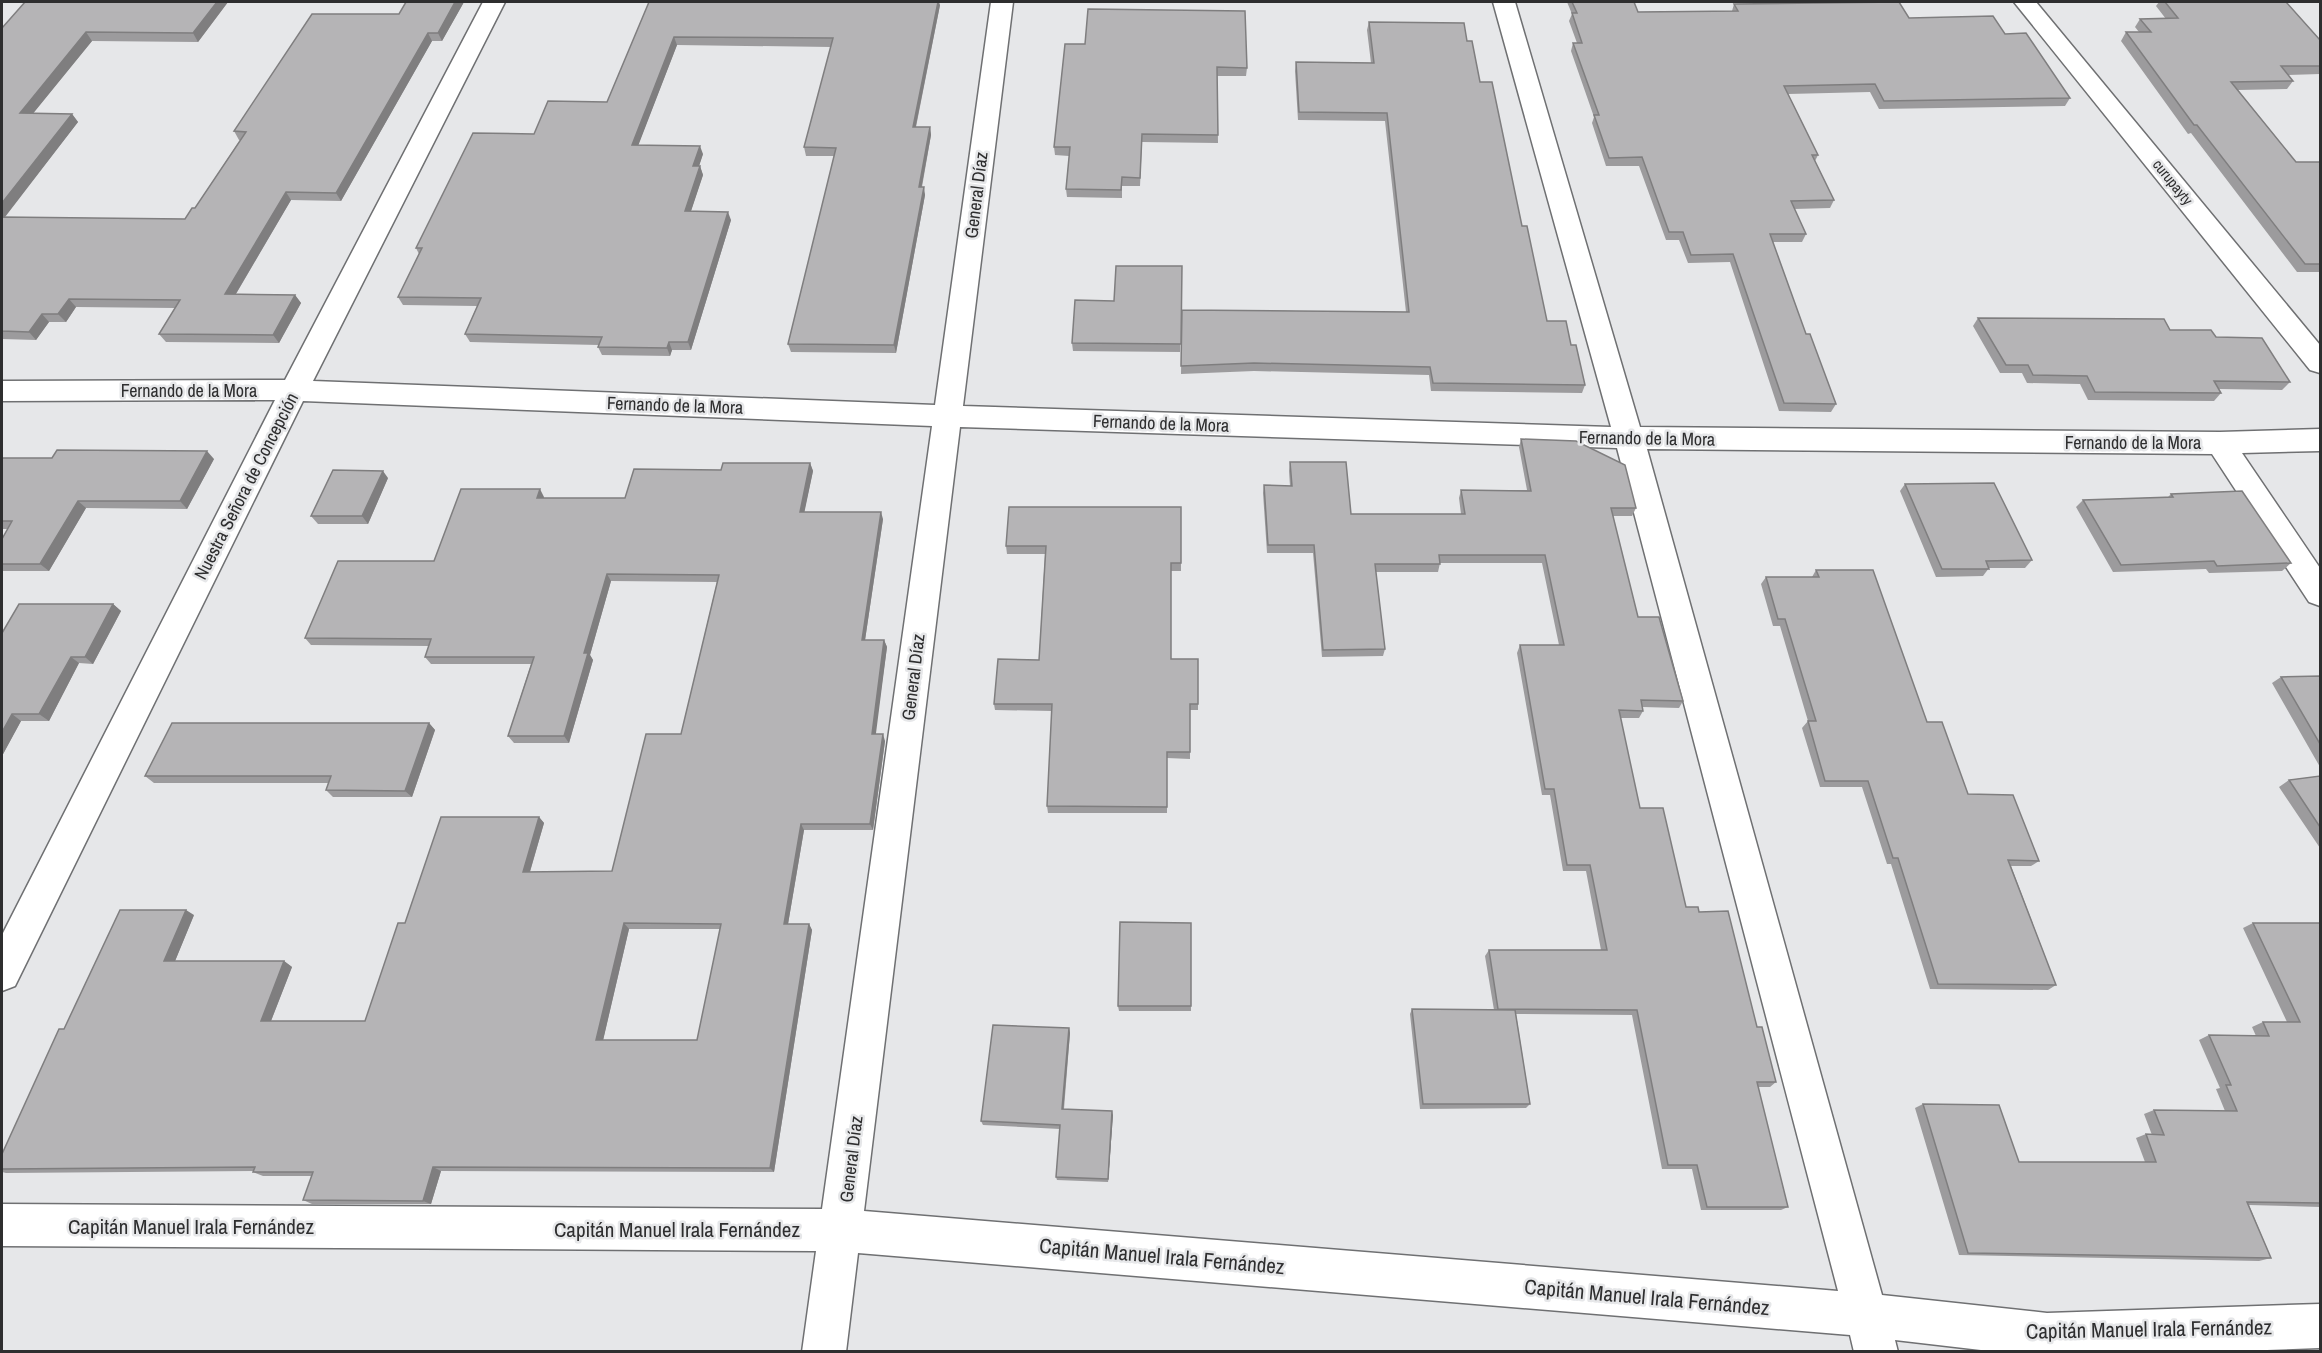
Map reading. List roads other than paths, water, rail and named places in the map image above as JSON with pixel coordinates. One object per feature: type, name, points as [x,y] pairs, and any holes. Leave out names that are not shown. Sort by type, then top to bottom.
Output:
[{"type":"street","name":"Nuestra Señora de Concepción","points":[[2,973],[294,390],[494,2]]},
{"type":"street","name":"General Díaz","points":[[824,1352],[1002,2]]},
{"type":"street","points":[[1504,2],[1629,438],[1871,1333]]},
{"type":"street","name":"curupayty","points":[[2025,2],[2320,363]]},
{"type":"street","name":"Fernando de la Mora","points":[[2,391],[294,390],[947,416],[1629,438],[2220,443],[2320,440]]},
{"type":"street","points":[[2220,443],[2320,593]]},
{"type":"street","name":"Capitán Manuel Irala Fernández","points":[[2,1225],[841,1230],[1871,1333],[2048,1335],[2320,1326]]}]
